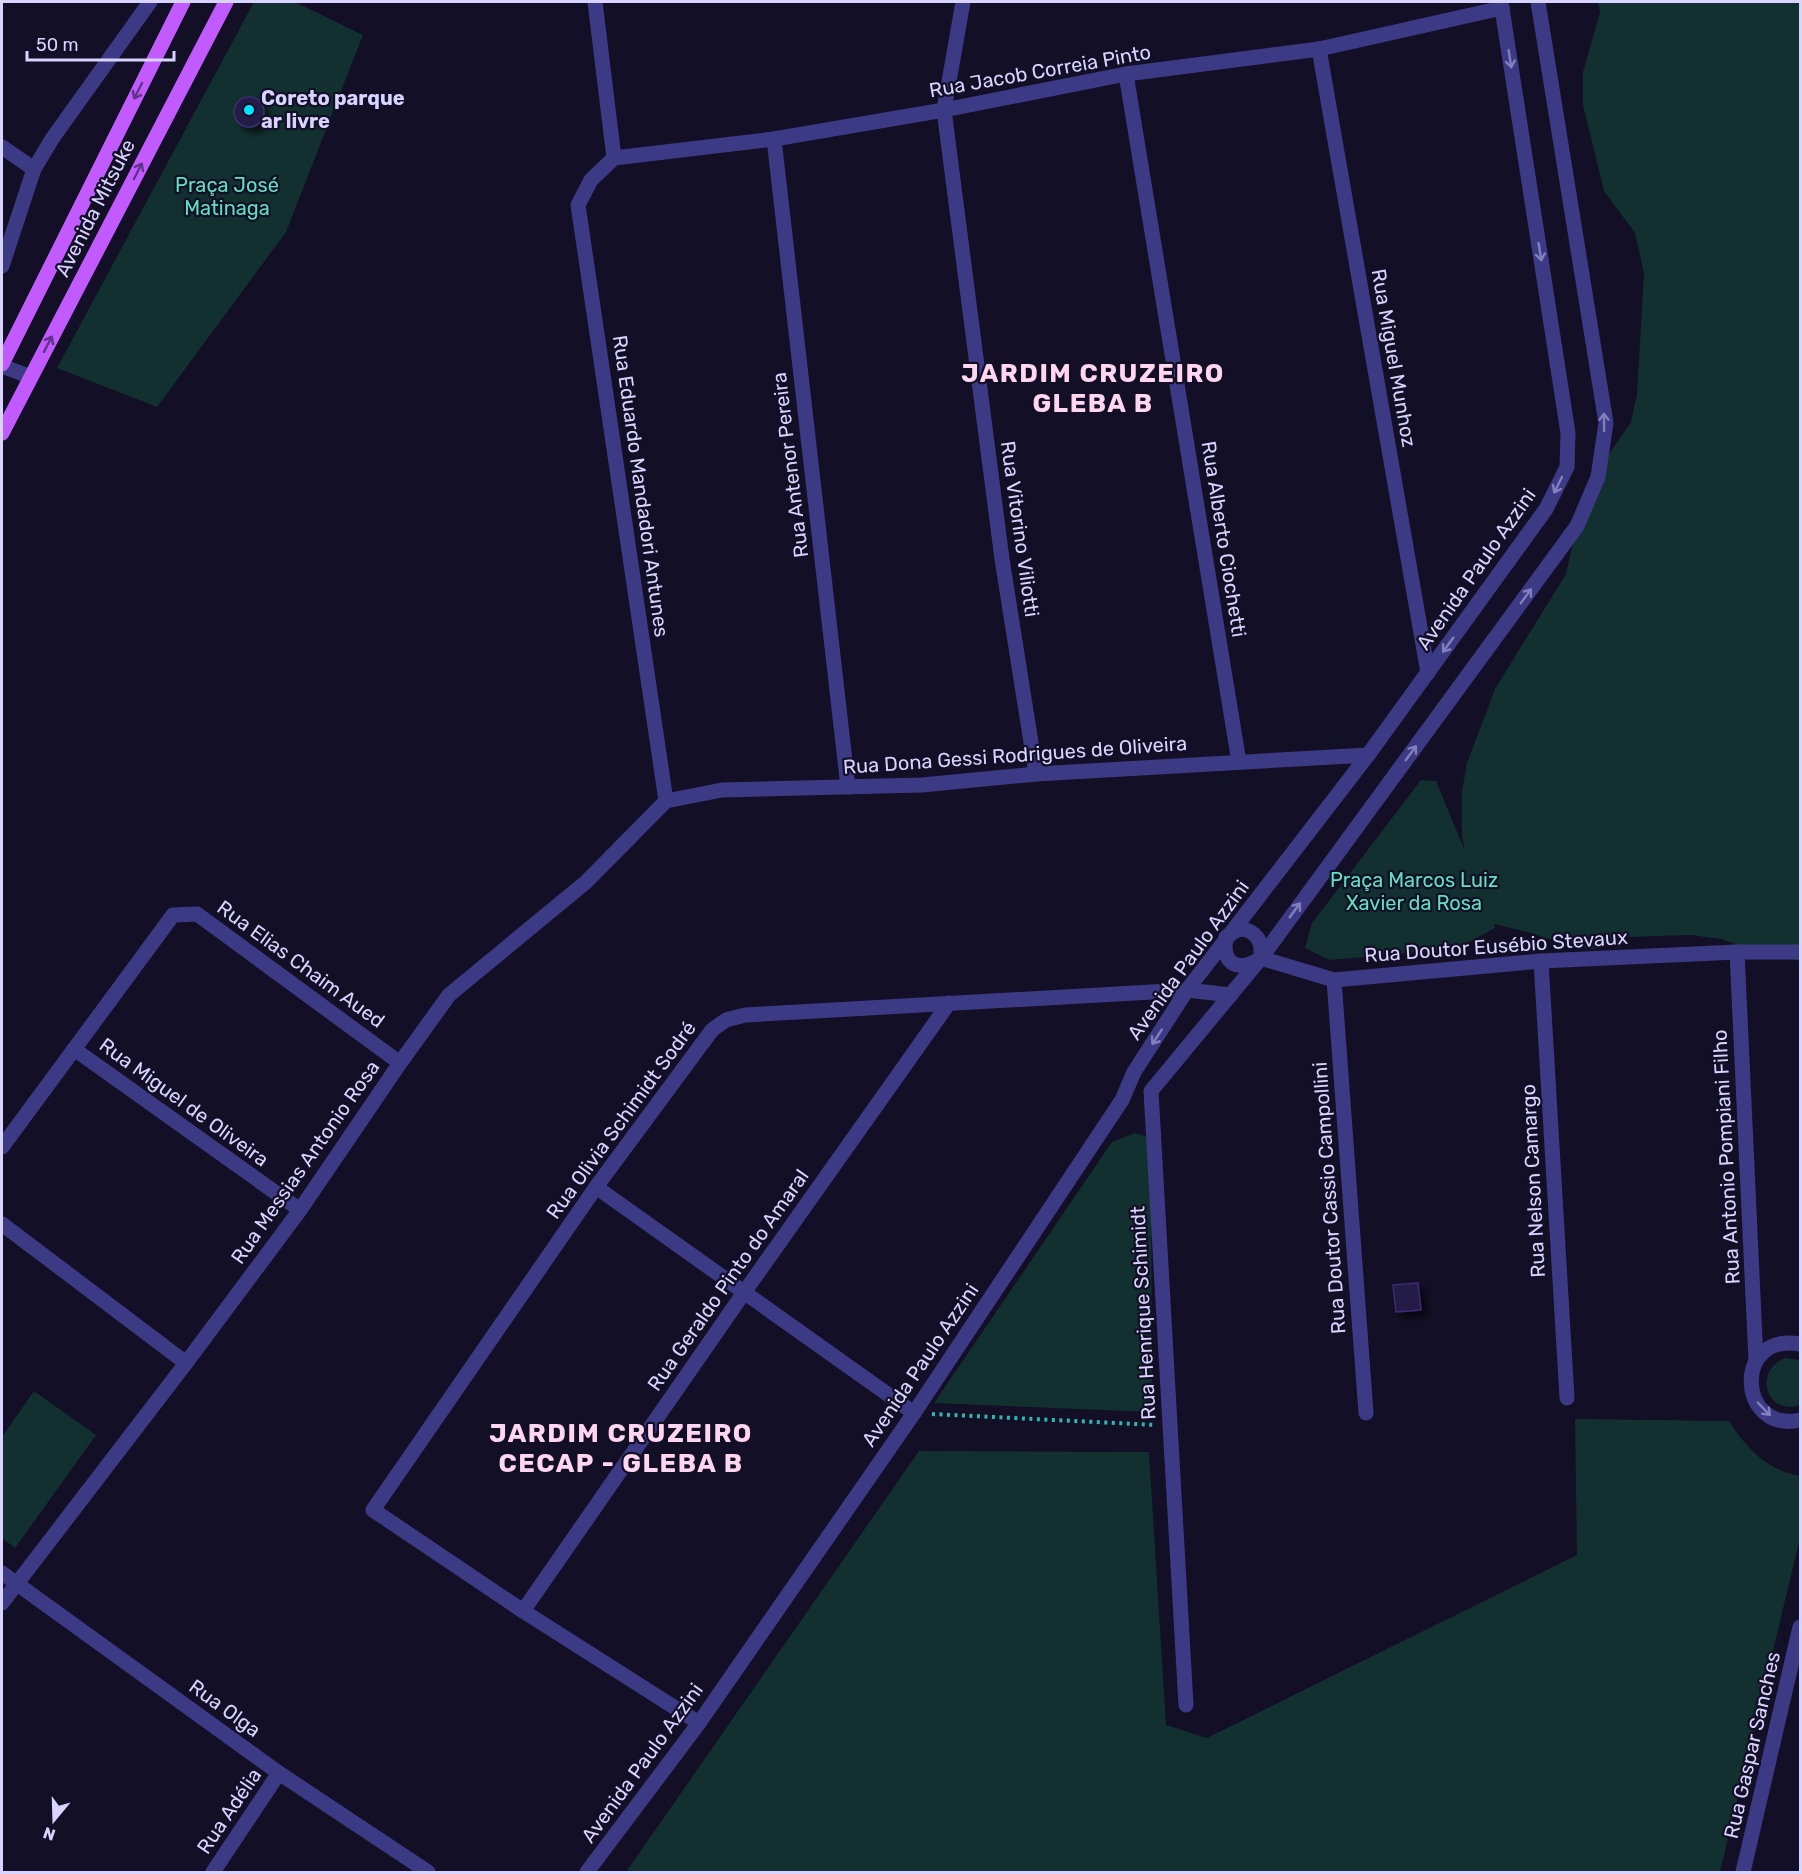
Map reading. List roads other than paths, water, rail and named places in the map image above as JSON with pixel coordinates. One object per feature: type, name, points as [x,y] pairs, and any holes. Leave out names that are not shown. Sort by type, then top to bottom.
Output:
[{"type":"main road","name":"Avenida Mitsuke","points":[[2,365],[183,2]]},
{"type":"main road","name":"Avenida Mitsuke","points":[[2,433],[226,2]]},
{"type":"street","points":[[2,266],[34,169],[52,139],[150,2]]},
{"type":"street","points":[[595,2],[614,158]]},
{"type":"street","name":"Rua Vitorino Viliotti","points":[[963,2],[944,110],[1002,559],[1036,774]]},
{"type":"street","points":[[1122,1100],[1152,1090],[1261,958],[1577,526],[1598,477],[1606,423],[1538,2]]},
{"type":"street","name":"Rua Jacob Correia Pinto","points":[[614,158],[774,139],[944,110],[1126,74],[1319,49],[1501,5]]},
{"type":"street","name":"Avenida Paulo Azzini","points":[[587,1872],[699,1723],[914,1413],[1122,1100],[1134,1072],[1187,990],[1368,755],[1428,673],[1546,509],[1567,467],[1568,434],[1501,5]]},
{"type":"street","name":"Rua Miguel Munhoz","points":[[1319,49],[1428,673]]},
{"type":"street","name":"Rua Alberto Ciochetti","points":[[1126,74],[1239,762]]},
{"type":"street","name":"Rua Antenor Pereira","points":[[774,139],[848,787]]},
{"type":"street","points":[[2,147],[34,169]]},
{"type":"street","name":"Rua Eduardo Mandadori Antunes","points":[[614,158],[591,180],[578,205],[666,801]]},
{"type":"street","points":[[2,365],[31,377]]},
{"type":"street","name":"Rua Dona Gessi Rodrigues de Oliveira","points":[[666,801],[722,790],[922,785],[1036,774],[1368,755]]},
{"type":"street","name":"Rua Messias Antonio Rosa","points":[[2,1603],[300,1210],[449,995],[586,882],[666,801]]},
{"type":"street","name":"Rua Elias Chaim Aued","points":[[74,1049],[173,915],[197,914],[400,1063]]},
{"type":"street","points":[[1237,930],[1251,931],[1261,942],[1261,958],[1246,966],[1238,966],[1230,962],[1224,947],[1226,937],[1237,930]]},
{"type":"street","name":"Rua Doutor Eusébio Stevaux","points":[[1261,958],[1334,980],[1541,961],[1737,952],[1800,952]]},
{"type":"street","name":"Rua Antonio Pompiani Filho","points":[[1737,952],[1756,1361],[1751,1373],[1750,1387],[1762,1411],[1785,1422],[1800,1420]]},
{"type":"street","name":"Rua Nelson Camargo","points":[[1541,961],[1567,1398]]},
{"type":"street","name":"Rua Doutor Cassio Campollini","points":[[1334,980],[1366,1413]]},
{"type":"street","name":"Rua Olivia Schimidt Sodré","points":[[523,1611],[373,1510],[596,1187],[712,1030],[726,1020],[745,1015],[1187,990],[1231,995]]},
{"type":"street","name":"Rua Geraldo Pinto do Amaral","points":[[523,1611],[743,1293],[949,1004]]},
{"type":"street","points":[[2,1147],[74,1049]]},
{"type":"street","name":"Rua Miguel de Oliveira","points":[[74,1049],[300,1210]]},
{"type":"street","points":[[1134,1072],[1152,1090]]},
{"type":"street","name":"Rua Henrique Schimidt","points":[[1152,1090],[1186,1705]]},
{"type":"street","points":[[596,1187],[914,1413]]},
{"type":"street","points":[[2,1224],[186,1363]]},
{"type":"street","points":[[1756,1361],[1765,1350],[1777,1344],[1790,1342],[1800,1344]]},
{"type":"street","name":"Rua Olga","points":[[2,1573],[279,1773],[428,1872]]},
{"type":"street","points":[[523,1611],[699,1723]]},
{"type":"street","name":"Rua Gaspar Sanches","points":[[1743,1872],[1800,1627]]},
{"type":"street","name":"Rua Adélia","points":[[213,1872],[279,1773]]},
{"type":"place","name":"Coreto parque ar livre","points":[[249,110]]},
{"type":"district","name":"JARDIM CRUZEIRO GLEBA B","points":[[1093,388]]},
{"type":"district","name":"JARDIM CRUZEIRO CECAP - GLEBA B","points":[[621,1448]]},
{"type":"park label","name":"Praça José Matinaga","points":[[227,196]]},
{"type":"park label","name":"Praça Marcos Luiz Xavier da Rosa","points":[[1414,892]]}]
